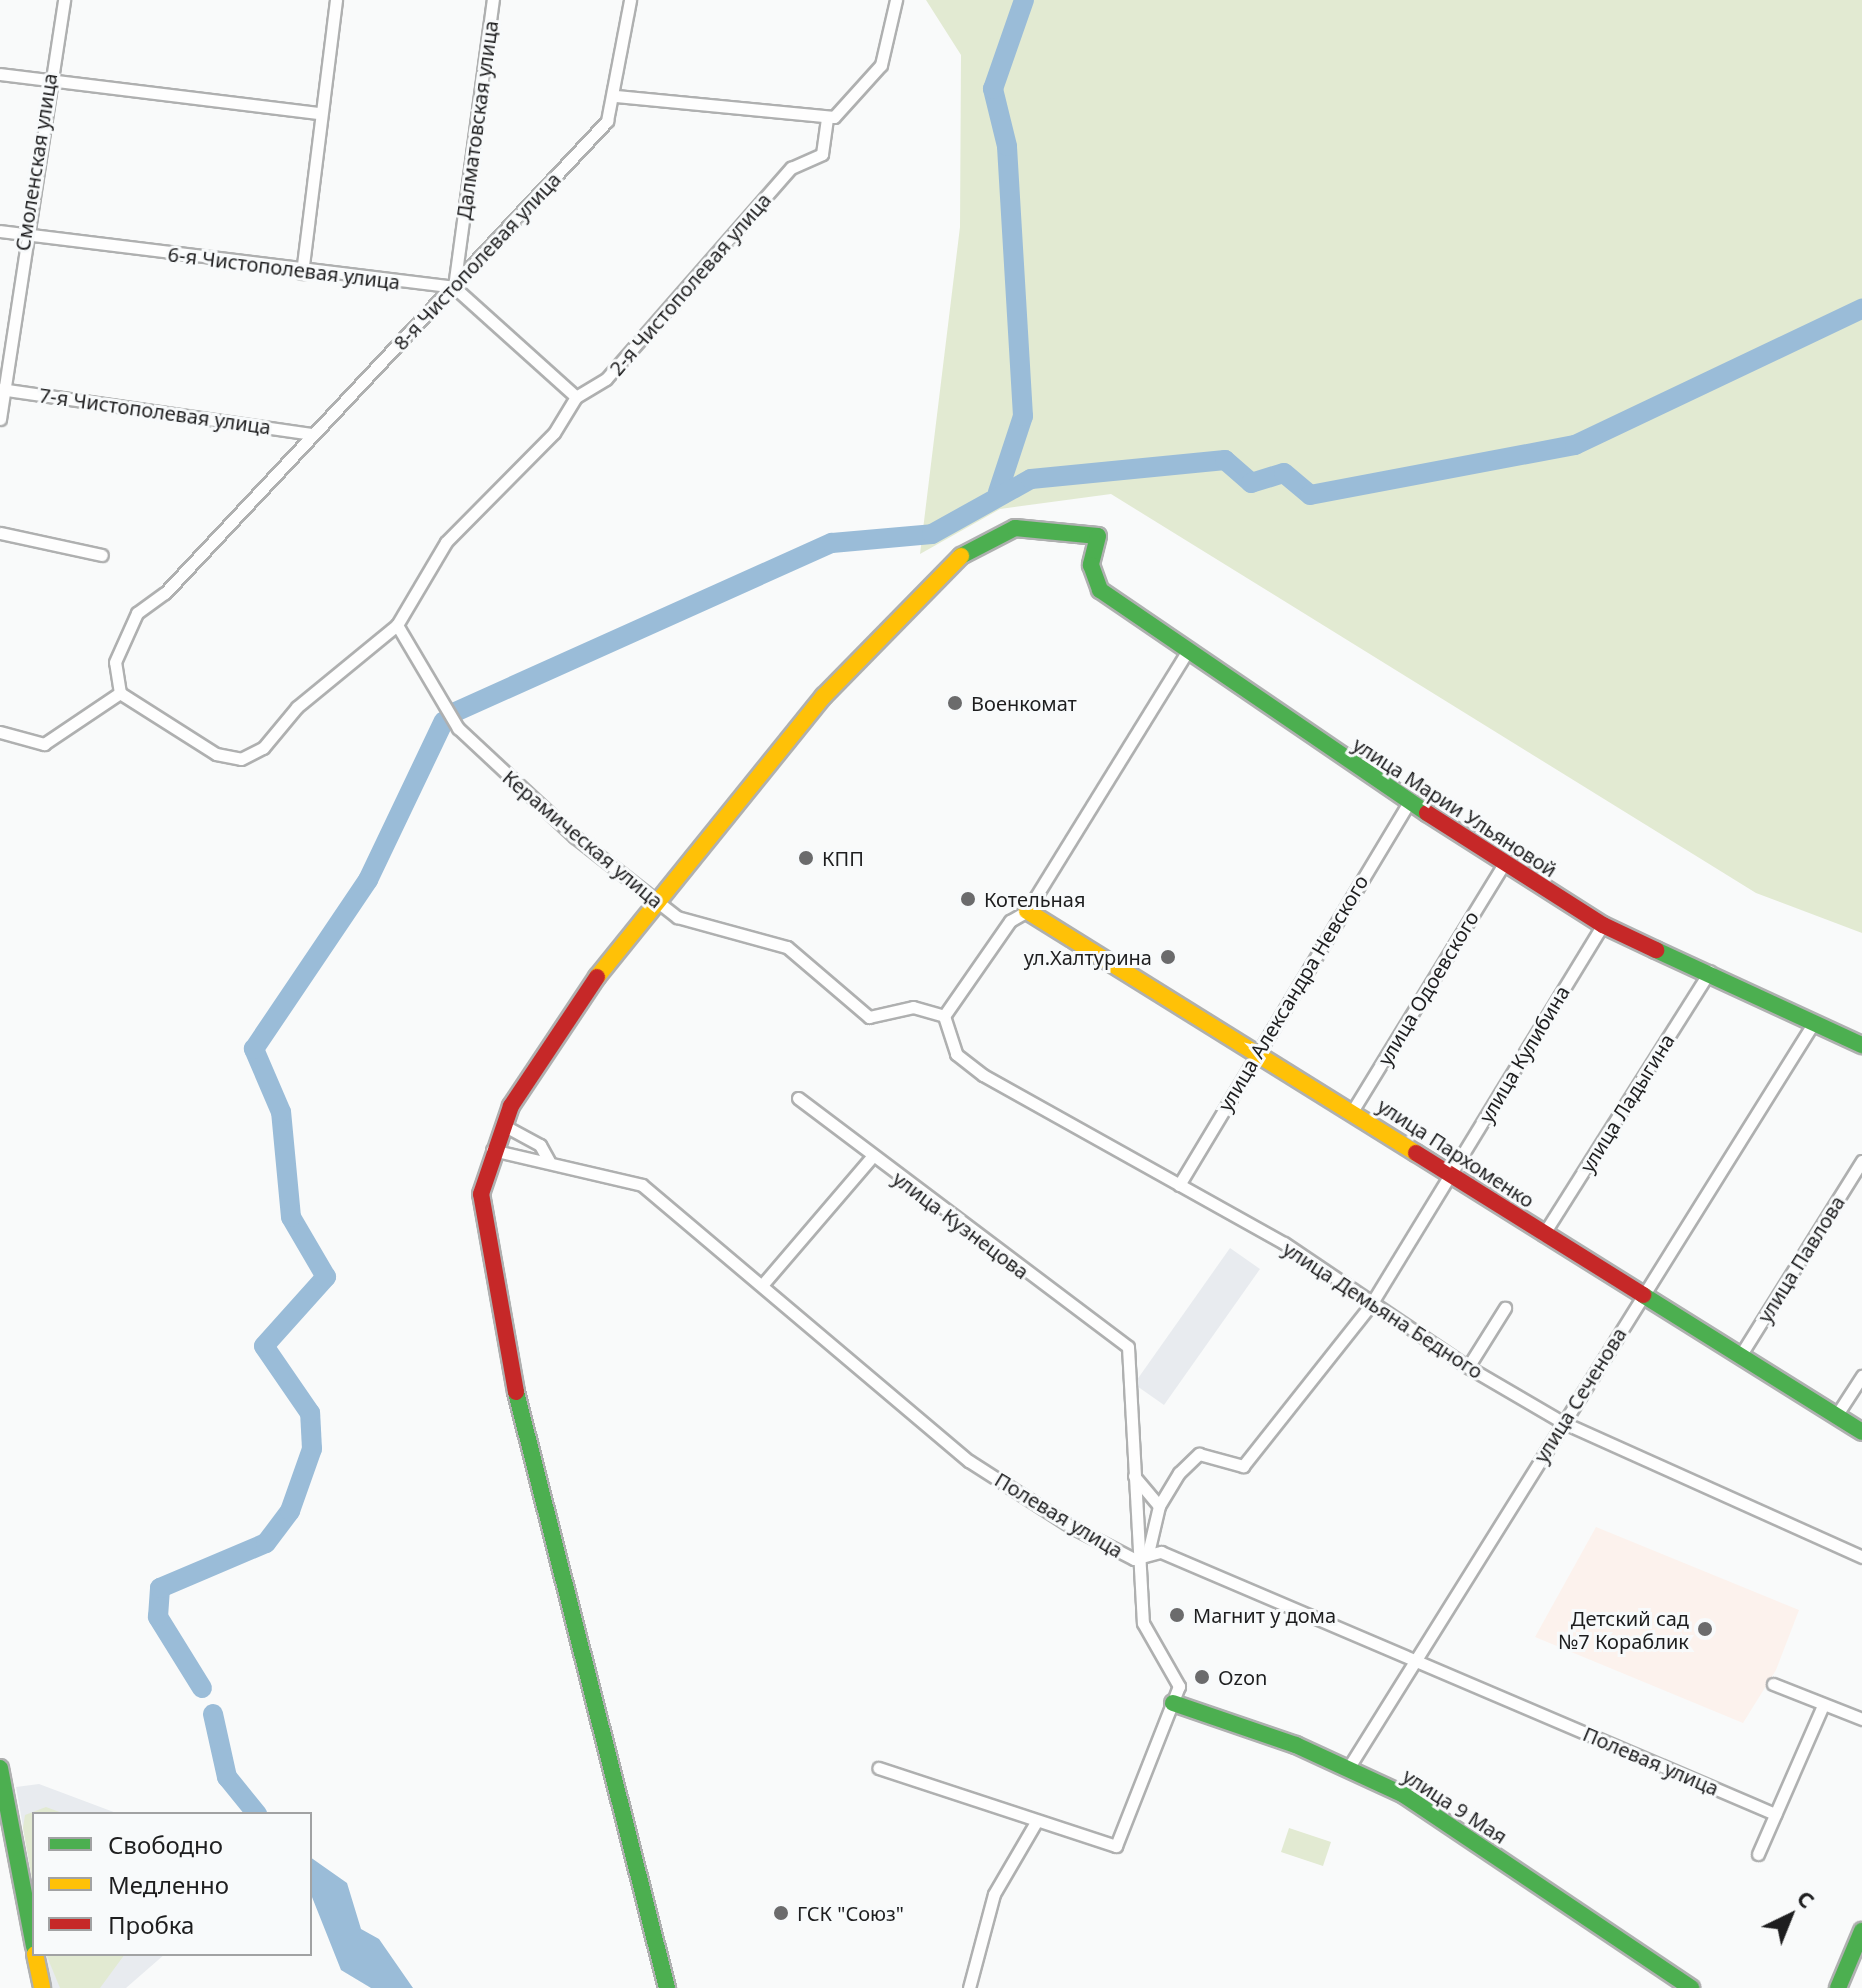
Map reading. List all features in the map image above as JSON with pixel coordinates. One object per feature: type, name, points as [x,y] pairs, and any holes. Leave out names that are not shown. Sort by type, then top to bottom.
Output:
[{"type":"street","name":"Смоленская улица","points":[[0,419],[24,235],[64,0]]},
{"type":"street","points":[[302,273],[319,113],[336,0]]},
{"type":"street","name":"Далматовская улица","points":[[454,287],[493,0]]},
{"type":"street","name":"8-я Чистополевая улица","points":[[120,693],[115,662],[124,629],[454,287],[607,121],[616,96],[630,0]]},
{"type":"street","points":[[616,96],[827,119],[881,65],[896,0]]},
{"type":"street","points":[[0,74],[49,83],[319,113]]},
{"type":"street","name":"2-я Чистополевая улица","points":[[120,693],[216,754],[241,759],[263,748],[297,707],[397,625],[446,542],[554,433],[576,397],[606,379],[791,168],[822,154],[827,119]]},
{"type":"street","name":"6-я Чистополевая улица","points":[[0,231],[302,273],[454,287]]},
{"type":"street","points":[[454,287],[576,397]]},
{"type":"street","name":"7-я Чистополевая улица","points":[[2,389],[311,434]]},
{"type":"street","name":"улица Марии Ульяновой","points":[[656,904],[824,696],[968,548],[1015,528],[1098,536],[1091,565],[1095,585],[1187,652],[1503,865],[1603,925],[1710,971],[1813,1024],[1862,1045]]},
{"type":"street","points":[[0,533],[102,555]]},
{"type":"street","name":"Керамическая улица","points":[[397,625],[458,728],[656,904],[787,947],[869,1017],[913,1007],[944,1016]]},
{"type":"street","points":[[944,1016],[1010,921],[1027,911],[1187,652]]},
{"type":"street","points":[[0,732],[44,744],[120,693]]},
{"type":"street","name":"улица Александра Невского","points":[[1179,1185],[1254,1050],[1409,802]]},
{"type":"street","name":"улица Одоевского","points":[[1353,1110],[1503,865]]},
{"type":"street","points":[[656,904],[570,1012],[503,1125],[492,1150],[480,1218],[506,1353],[667,1988]]},
{"type":"street","name":"улица Пархоменко","points":[[1027,911],[1353,1110],[1543,1235],[1862,1432]]},
{"type":"street","name":"улица Кулибина","points":[[1159,1506],[1199,1454],[1243,1466],[1370,1306],[1603,925]]},
{"type":"street","name":"улица Ладыгина","points":[[1543,1235],[1710,971]]},
{"type":"street","name":"улица Демьяна Бедного","points":[[944,1016],[945,1037],[968,1065],[1284,1243],[1370,1306],[1468,1367],[1562,1422],[1862,1557]]},
{"type":"street","name":"улица Сеченова","points":[[1349,1767],[1813,1024]]},
{"type":"street","name":"улица Кузнецова","points":[[798,1098],[872,1157],[1128,1347],[1133,1475]]},
{"type":"street","points":[[503,1125],[532,1139],[549,1161]]},
{"type":"street","name":"Полевая улица","points":[[492,1150],[642,1185],[969,1461],[1134,1559],[1161,1552],[1775,1814]]},
{"type":"street","points":[[763,1284],[872,1157]]},
{"type":"street","name":"улица Павлова","points":[[1740,1356],[1862,1161]]},
{"type":"street","points":[[1468,1367],[1505,1308]]},
{"type":"street","points":[[1836,1416],[1862,1376]]},
{"type":"street","points":[[879,1768],[1116,1846],[1179,1686],[1143,1623],[1134,1559],[1133,1475]]},
{"type":"street","points":[[1133,1475],[1159,1506],[1148,1553]]},
{"type":"street","points":[[1773,1684],[1862,1719]]},
{"type":"street","name":"улица 9 Мая","points":[[1173,1703],[1349,1767],[1404,1795],[1691,1988]]},
{"type":"street","points":[[1758,1854],[1823,1705]]},
{"type":"street","points":[[0,1768],[32,1936]]},
{"type":"street","points":[[969,1988],[994,1894],[1036,1822]]},
{"type":"street","points":[[1838,1988],[1862,1931]]},
{"type":"street","points":[[35,1956],[42,1988]]},
{"type":"shaded area","points":[[1230,1248],[1260,1269],[1164,1405],[1134,1384]]},
{"type":"shaded area","points":[[1596,1527],[1799,1610],[1776,1670],[1743,1723],[1535,1637]]},
{"type":"shaded area","points":[[39,1784],[114,1812],[32,1812],[32,1879],[16,1787]]},
{"type":"shaded area","points":[[46,1956],[163,1956],[126,1988],[52,1988]]},
{"type":"green space","points":[[926,0],[1862,0],[1862,933],[1756,893],[1111,494],[1000,509],[920,554],[960,227],[961,55]]},
{"type":"green space","points":[[46,1807],[60,1812],[33,1812]]},
{"type":"green space","points":[[32,1812],[32,1879],[23,1828],[25,1815]]},
{"type":"green space","points":[[1289,1828],[1331,1842],[1323,1866],[1281,1852]]},
{"type":"green space","points":[[47,1956],[124,1956],[100,1988],[60,1988]]},
{"type":"water","points":[[312,1858],[347,1883],[361,1929],[379,1939],[413,1988],[371,1988],[341,1970],[312,1897]]},
{"type":"waterway","points":[[998,492],[1023,416],[1007,146],[993,89],[1024,0]]},
{"type":"waterway","points":[[453,713],[832,543],[932,534],[1031,479],[1225,460],[1251,483],[1284,473],[1310,495],[1575,445],[1862,309]]},
{"type":"waterway","points":[[202,1688],[158,1617],[160,1588],[266,1543],[290,1511],[312,1449],[310,1413],[264,1346],[326,1277],[291,1217],[281,1112],[254,1049],[368,880],[444,721]]},
{"type":"waterway","points":[[213,1714],[227,1777],[255,1812]]},
{"type":"traffic: fast","points":[[961,556],[1015,528],[1098,536],[1091,565],[1100,590],[1427,813]]},
{"type":"traffic: fast","points":[[1656,950],[1862,1045]]},
{"type":"traffic: fast","points":[[1643,1295],[1862,1432]]},
{"type":"traffic: fast","points":[[516,1392],[667,1988]]},
{"type":"traffic: fast","points":[[1173,1703],[1296,1745],[1404,1795],[1691,1988]]},
{"type":"traffic: fast","points":[[0,1768],[32,1936]]},
{"type":"traffic: fast","points":[[1838,1988],[1862,1931]]},
{"type":"traffic: slow","points":[[597,977],[824,696],[961,556]]},
{"type":"traffic: slow","points":[[1027,911],[1416,1153]]},
{"type":"traffic: slow","points":[[35,1956],[42,1988]]},
{"type":"traffic: jam","points":[[1427,813],[1603,925],[1656,950]]},
{"type":"traffic: jam","points":[[516,1392],[481,1194],[511,1106],[597,977]]},
{"type":"traffic: jam","points":[[1416,1153],[1643,1295]]},
{"type":"place","name":"Военкомат","points":[[955,703]]},
{"type":"place","name":"КПП","points":[[806,858]]},
{"type":"place","name":"Котельная","points":[[968,899]]},
{"type":"place","name":"ул.Халтурина","points":[[1168,957]]},
{"type":"place","name":"Магнит у дома","points":[[1177,1615]]},
{"type":"place","name":"Детский сад №7 Кораблик","points":[[1705,1629]]},
{"type":"place","name":"Ozon","points":[[1202,1677]]},
{"type":"place","name":"ГСК \"Союз\"","points":[[781,1913]]}]
